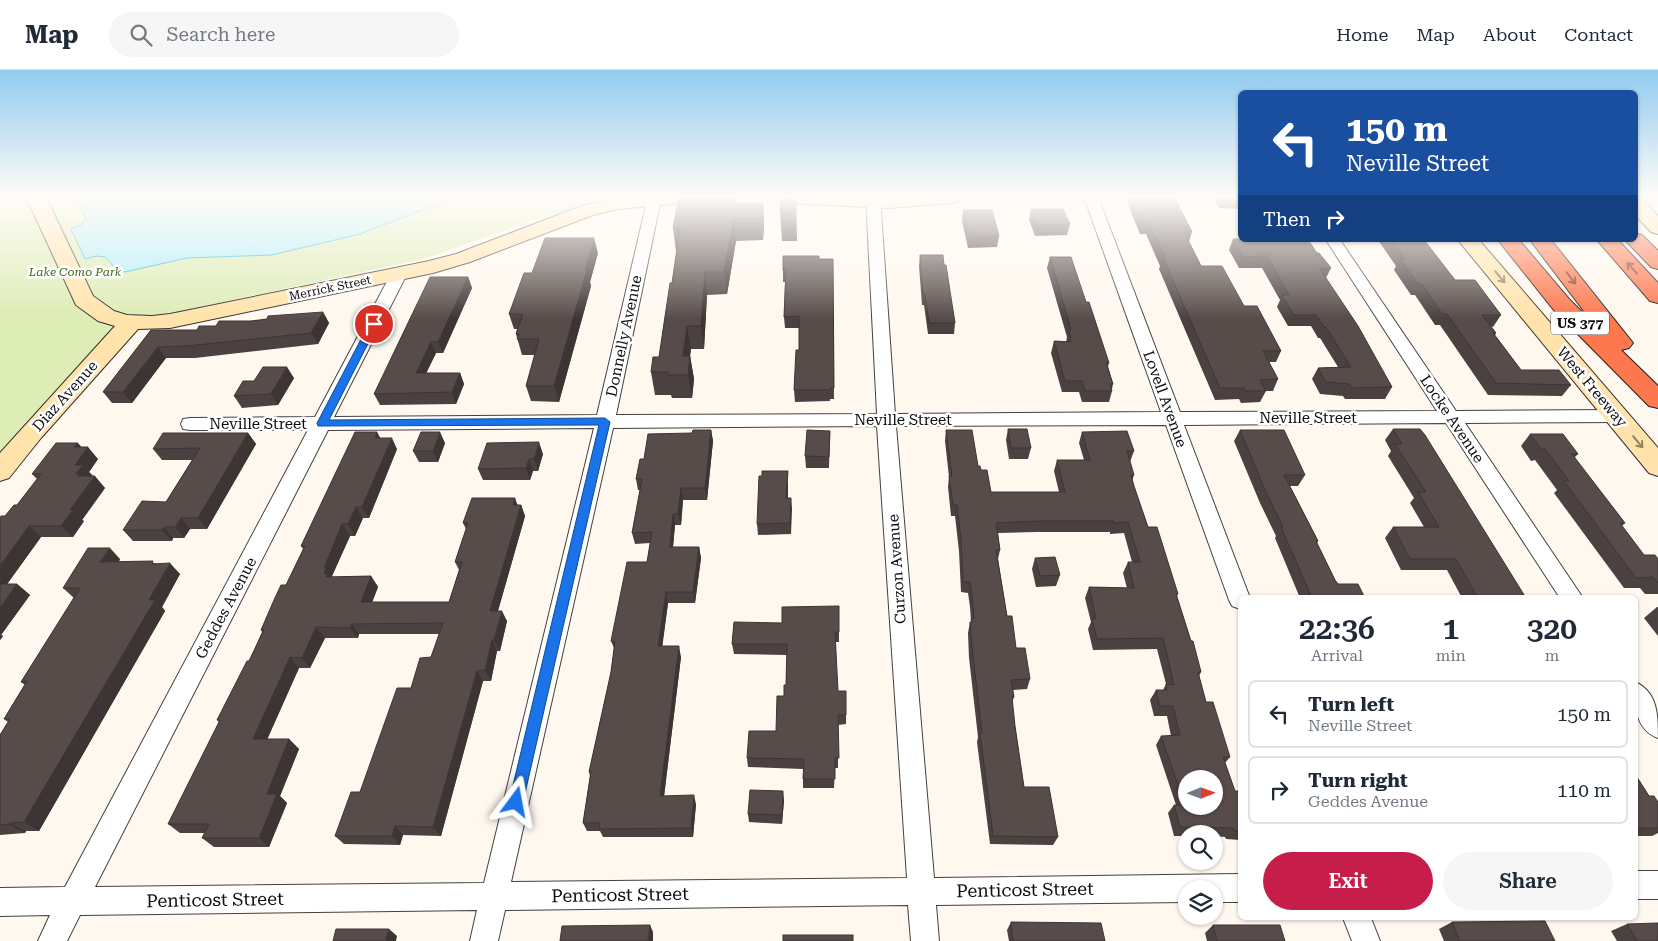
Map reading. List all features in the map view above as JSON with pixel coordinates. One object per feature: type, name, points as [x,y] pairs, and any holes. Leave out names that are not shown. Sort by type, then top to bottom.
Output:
[{"type":"highway","name":"US 377","points":[[1510,242],[1561,304],[1658,400]]},
{"type":"highway","points":[[1542,242],[1658,389]]},
{"type":"highway","points":[[1609,242],[1658,296]]},
{"type":"highway","points":[[1638,242],[1658,263]]},
{"type":"street","name":"Merrick Street","points":[[55,238],[84,300],[106,316],[132,322],[152,323],[170,321],[433,267],[516,238]]},
{"type":"street","name":"Donnelly Avenue","points":[[484,941],[605,422],[646,238]]},
{"type":"street","name":"Curzon Avenue","points":[[875,238],[886,420],[925,941]]},
{"type":"street","name":"Lovell Avenue","points":[[1106,238],[1238,595]]},
{"type":"street","name":"Locke Avenue","points":[[1335,242],[1570,595]]},
{"type":"street","name":"West Freeway","points":[[1470,242],[1658,466]]},
{"type":"street","name":"Geddes Avenue","points":[[52,941],[399,274]]},
{"type":"street","name":"Diaz Avenue","points":[[0,471],[32,432],[132,322]]},
{"type":"street","name":"Neville Street","points":[[190,424],[1616,416]]},
{"type":"street","points":[[1638,697],[1658,727]]},
{"type":"street","points":[[1638,885],[1658,885]]},
{"type":"street","name":"Penticost Street","points":[[0,902],[1238,888]]},
{"type":"street","points":[[1358,920],[1366,941]]},
{"type":"green space","name":"Lake Como Park","points":[[0,238],[484,238],[427,258],[132,322],[0,460]]},
{"type":"water","points":[[75,238],[345,238],[272,255],[187,258],[125,272],[117,270],[105,257],[96,256],[85,259]]},
{"type":"building","points":[[545,238],[594,238],[585,270],[587,270],[554,386],[526,386],[539,339],[517,339],[519,334],[516,334],[523,314],[509,314],[524,273],[532,273]]},
{"type":"building","points":[[679,238],[730,238],[724,272],[705,272],[701,326],[687,326],[683,356],[690,356],[688,375],[668,375],[668,372],[651,372],[653,357],[659,357],[670,283],[672,283]]},
{"type":"building","points":[[1156,238],[1187,238],[1201,266],[1222,266],[1244,306],[1257,306],[1281,351],[1263,351],[1278,379],[1260,380],[1266,391],[1246,391],[1244,388],[1220,388],[1163,258],[1165,258]]},
{"type":"building","points":[[1233,239],[1238,239],[1238,242],[1309,242],[1331,268],[1320,269],[1358,326],[1392,387],[1351,388],[1350,384],[1326,382],[1318,368],[1351,367],[1326,327],[1324,327],[1316,315],[1294,315],[1282,295],[1289,295],[1267,256],[1243,257]]},
{"type":"building","points":[[1393,242],[1426,242],[1455,280],[1475,280],[1501,315],[1482,315],[1521,370],[1559,370],[1571,385],[1496,383],[1447,314],[1442,314],[1422,284],[1418,284],[1400,259],[1405,259]]},
{"type":"building","points":[[920,255],[943,255],[955,323],[929,323],[925,294],[923,294]]},
{"type":"building","points":[[783,256],[819,256],[819,259],[833,259],[834,388],[830,388],[830,390],[794,390],[796,350],[799,350],[799,316],[784,317],[786,270],[783,270]]},
{"type":"building","points":[[1050,257],[1071,257],[1086,302],[1089,302],[1109,363],[1106,363],[1113,384],[1110,384],[1112,391],[1085,391],[1082,381],[1065,381],[1054,341],[1071,342],[1069,330],[1071,330]]},
{"type":"building","points":[[430,277],[468,277],[438,342],[431,342],[416,373],[460,373],[452,392],[374,394]]},
{"type":"building","points":[[323,312],[311,333],[187,346],[158,347],[123,392],[103,392],[151,330],[197,330],[199,326],[216,326],[219,321],[251,321],[267,319],[268,316]]},
{"type":"building","points":[[263,367],[287,367],[271,394],[234,396],[243,381],[254,381]]},
{"type":"building","points":[[1008,429],[1027,429],[1031,448],[1011,448]]},
{"type":"building","points":[[1393,429],[1420,429],[1425,435],[1524,595],[1476,595],[1456,559],[1410,559],[1393,527],[1439,527],[1418,492],[1426,492],[1395,444],[1402,444]]},
{"type":"building","points":[[693,430],[711,430],[705,488],[681,488],[678,514],[673,514],[670,547],[699,547],[693,592],[666,592],[658,646],[679,646],[660,796],[694,795],[691,828],[599,829],[600,823],[583,823],[591,772],[589,772],[611,672],[615,641],[611,641],[627,562],[647,562],[652,532],[632,533],[642,479],[636,479],[640,459],[644,459],[648,434],[692,433]]},
{"type":"building","points":[[807,430],[830,431],[829,457],[805,456]]},
{"type":"building","points":[[946,430],[972,430],[978,466],[980,466],[981,470],[987,470],[991,492],[1065,492],[1057,460],[1090,460],[1082,432],[1127,431],[1134,451],[1127,451],[1134,475],[1131,475],[1134,486],[1148,527],[1157,527],[1178,594],[1176,594],[1191,641],[1193,641],[1201,672],[1198,672],[1206,702],[1213,702],[1230,757],[1223,757],[1235,791],[1238,791],[1238,831],[1234,831],[1233,828],[1223,828],[1223,825],[1179,825],[1174,805],[1178,805],[1178,815],[1223,815],[1223,770],[1178,770],[1178,785],[1161,736],[1180,735],[1173,706],[1160,706],[1156,690],[1167,690],[1166,684],[1174,685],[1163,638],[1097,639],[1092,619],[1096,619],[1089,587],[1134,588],[1128,562],[1140,562],[1128,522],[1039,521],[996,523],[1000,550],[996,550],[1007,616],[1012,616],[1016,648],[1025,648],[1030,679],[1011,680],[1014,697],[1012,697],[1015,726],[1024,787],[1049,787],[1058,837],[993,836],[980,733],[982,733],[972,647],[970,622],[972,622],[971,619],[974,619],[972,596],[970,582],[963,582],[957,505],[953,505],[949,476],[952,476]]},
{"type":"building","points":[[1240,430],[1284,430],[1305,475],[1284,475],[1318,541],[1316,541],[1335,580],[1338,584],[1358,584],[1364,595],[1311,595],[1281,527],[1283,527]]},
{"type":"building","points":[[355,432],[377,432],[375,438],[392,438],[362,507],[356,507],[348,524],[342,524],[324,568],[326,568],[324,574],[328,574],[326,577],[371,576],[361,602],[449,602],[462,562],[455,562],[468,523],[463,523],[472,498],[515,498],[513,505],[521,505],[490,611],[502,611],[494,640],[492,640],[485,670],[477,671],[433,827],[395,826],[392,836],[335,836],[351,792],[360,792],[397,688],[411,688],[420,658],[431,657],[443,623],[352,624],[350,628],[316,627],[302,658],[290,657],[253,739],[289,739],[267,794],[277,794],[259,838],[202,838],[209,824],[168,824],[220,720],[217,720],[264,630],[261,630],[281,585],[286,585],[305,546],[301,546]]},
{"type":"building","points":[[421,432],[440,432],[433,451],[413,451]]},
{"type":"building","points":[[163,433],[248,433],[198,518],[181,518],[175,527],[164,527],[162,530],[123,530],[142,501],[166,502],[200,448],[153,449]]},
{"type":"building","points":[[1530,434],[1563,434],[1578,454],[1572,454],[1625,523],[1620,523],[1644,555],[1655,555],[1658,559],[1658,583],[1653,577],[1636,578],[1564,481],[1569,481],[1545,449],[1541,449]]},
{"type":"building","points":[[539,442],[534,459],[529,459],[526,468],[478,469],[487,443]]},
{"type":"building","points":[[56,443],[78,443],[74,447],[88,447],[75,465],[83,465],[76,474],[80,474],[78,476],[95,476],[70,510],[73,510],[61,526],[29,526],[0,566],[0,518],[5,516],[14,505],[17,505],[41,474],[32,474]]},
{"type":"building","points":[[762,471],[788,471],[786,498],[791,498],[790,523],[757,524],[759,476],[762,476]]},
{"type":"building","points":[[88,548],[110,548],[100,562],[153,561],[152,564],[170,563],[149,600],[155,600],[24,822],[0,825],[0,735],[10,719],[4,719],[27,681],[21,682],[80,588],[63,588]]},
{"type":"building","points":[[1055,557],[1060,575],[1040,576],[1035,558]]},
{"type":"building","points":[[0,584],[17,584],[0,608]]},
{"type":"building","points":[[839,606],[839,632],[835,632],[838,691],[846,691],[846,715],[838,715],[839,758],[835,758],[835,779],[803,779],[804,759],[747,758],[749,731],[776,731],[777,696],[784,696],[784,685],[786,685],[787,644],[732,644],[734,622],[782,623],[782,607]]},
{"type":"building","points":[[1638,779],[1649,796],[1654,796],[1658,802],[1658,828],[1638,828]]},
{"type":"building","points":[[750,790],[783,791],[782,815],[748,814]]},
{"type":"building","points":[[1545,921],[1555,941],[1460,941],[1452,922]]},
{"type":"building","points":[[1011,922],[1101,923],[1105,941],[1013,941]]},
{"type":"building","points":[[1658,923],[1658,941],[1637,941],[1627,924]]},
{"type":"building","points":[[650,925],[648,941],[560,941],[562,926]]},
{"type":"building","points":[[1213,925],[1280,925],[1285,941],[1217,941]]},
{"type":"building","points":[[336,929],[389,929],[385,941],[333,941]]},
{"type":"building","points":[[783,935],[853,935],[853,941],[783,941]]},
{"type":"route","points":[[374,324],[322,423],[605,422],[516,802]]}]
